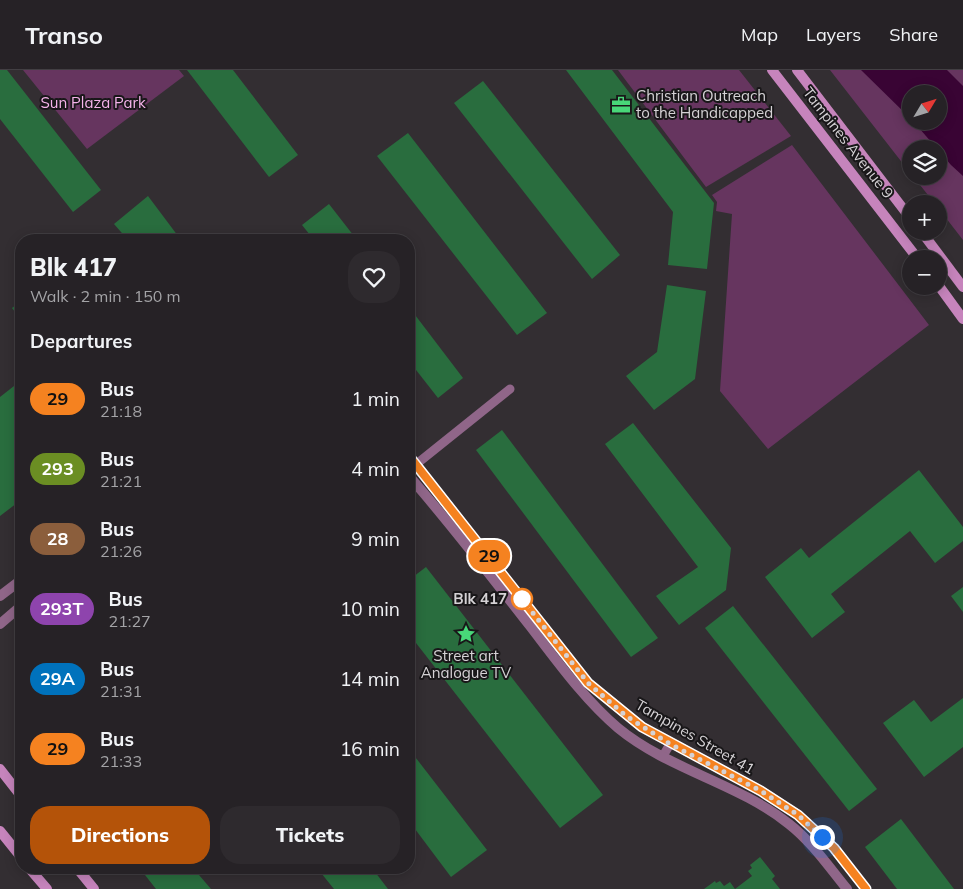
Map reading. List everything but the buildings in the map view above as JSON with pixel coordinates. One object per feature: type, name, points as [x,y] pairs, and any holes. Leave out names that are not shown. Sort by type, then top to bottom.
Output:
[{"type":"main road","name":"Tampines Avenue 9","points":[[772,70],[911,250]]},
{"type":"main road","name":"Tampines Avenue 9","points":[[797,70],[902,207]]},
{"type":"main road","points":[[928,240],[963,286]]},
{"type":"main road","points":[[946,295],[963,319]]},
{"type":"main road","points":[[0,769],[15,788]]},
{"type":"main road","points":[[0,830],[15,849]]},
{"type":"main road","points":[[35,874],[46,889]]},
{"type":"main road","points":[[82,874],[94,889]]},
{"type":"street","name":"Tampines Street 41","points":[[415,468],[588,683],[626,716],[670,744],[761,791],[798,815],[834,848],[866,889]]},
{"type":"street","name":"Tampines Street 41","points":[[415,483],[444,516],[586,698],[620,729],[663,756],[754,801],[790,824],[821,856],[847,889]]},
{"type":"street","points":[[0,596],[15,585]]},
{"type":"street","points":[[0,624],[15,611]]},
{"type":"street","points":[[754,801],[761,791]]},
{"type":"lane","points":[[415,460],[510,389]]},
{"type":"lane","points":[[663,756],[670,744]]},
{"type":"green space","name":"Sun Plaza Park","points":[[23,70],[179,70],[184,76],[87,149]]},
{"type":"green space","points":[[618,70],[739,70],[791,136],[706,187]]},
{"type":"green space","points":[[830,70],[963,70],[963,240],[947,219],[947,195],[928,195],[920,185],[947,185],[947,140],[902,140],[902,162]]},
{"type":"green space","points":[[792,145],[902,290],[902,295],[906,295],[929,325],[768,449],[720,391],[732,214],[716,211],[717,202],[712,195]]},
{"type":"shaded area","points":[[861,70],[947,70],[963,86],[963,176],[947,160],[947,140],[929,140],[921,130],[948,130],[948,85],[902,85],[902,110]]},
{"type":"bus line","name":"29","points":[[415,463],[588,683],[626,716],[642,727],[670,744],[761,791],[798,815],[834,848],[866,889]]},
{"type":"place","name":"Christian Outreach to the Handicapped","points":[[621,105]]},
{"type":"place","name":"Blk 417","points":[[522,599]]},
{"type":"place","name":"Street art Analogue TV","points":[[466,634]]},
{"type":"route","points":[[522,599],[588,683],[626,716],[670,744],[761,791],[798,815],[822,837]]}]
